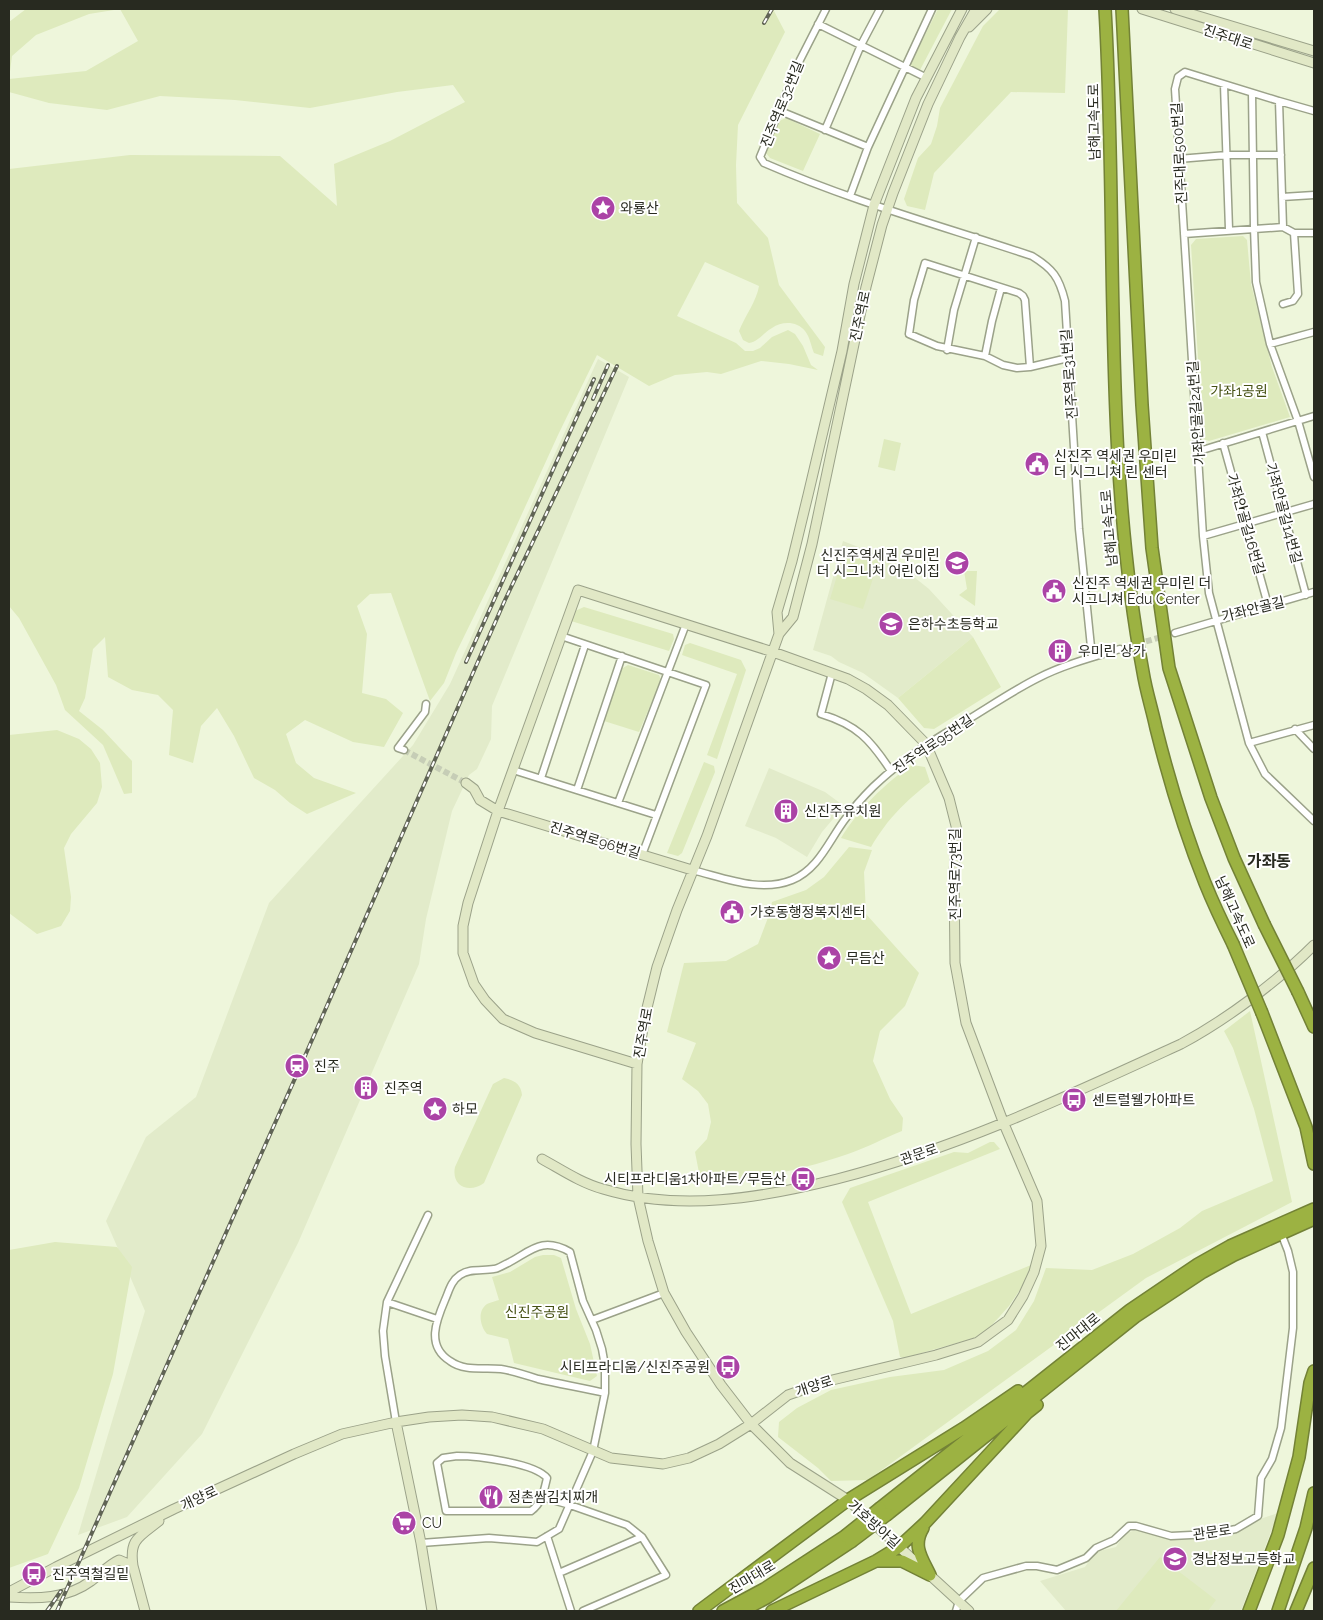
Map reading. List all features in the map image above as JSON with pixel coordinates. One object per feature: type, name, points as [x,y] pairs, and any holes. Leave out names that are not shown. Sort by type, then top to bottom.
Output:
[{"type":"highway","name":"남해고속도로","points":[[1105,9],[1109,78],[1114,398],[1124,548],[1146,684],[1164,758],[1186,831],[1205,884],[1262,1013],[1306,1126],[1314,1164]]},
{"type":"highway","name":"남해고속도로","points":[[1122,9],[1151,538],[1169,668],[1191,740],[1234,858],[1314,1027]]},
{"type":"highway","name":"진마대로","points":[[884,1511],[1130,1310],[1179,1276],[1230,1246],[1314,1209]]},
{"type":"highway","name":"진마대로","points":[[884,1511],[1135,1317],[1177,1288],[1234,1254],[1314,1218]]},
{"type":"highway","points":[[772,1611],[876,1561],[899,1547],[925,1524],[1027,1413],[1085,1365],[1090,1353]]},
{"type":"highway","points":[[1249,1611],[1281,1526],[1299,1457],[1310,1383],[1314,1372]]},
{"type":"highway","points":[[699,1611],[848,1500],[964,1428],[1030,1382],[1051,1373]]},
{"type":"highway","points":[[1278,1611],[1306,1528],[1314,1493]]},
{"type":"highway","points":[[848,1539],[884,1511]]},
{"type":"highway","points":[[925,1524],[917,1541],[918,1548],[930,1575]]},
{"type":"highway","name":"진마대로","points":[[723,1611],[848,1539]]},
{"type":"highway","name":"진마대로","points":[[742,1611],[768,1597],[848,1539]]},
{"type":"highway","points":[[876,1561],[902,1561],[930,1575]]},
{"type":"highway","points":[[1296,1611],[1314,1568]]},
{"type":"street","name":"진주역로32번길","points":[[826,9],[800,60],[760,158],[764,163],[808,182],[887,210]]},
{"type":"street","points":[[825,130],[861,46],[880,9]]},
{"type":"street","points":[[850,196],[868,147],[932,9]]},
{"type":"street","name":"진주역로","points":[[779,634],[777,612],[804,514],[842,350],[854,284],[874,205],[916,98],[962,9]]},
{"type":"street","name":"진주역로","points":[[751,1424],[721,1385],[686,1332],[664,1293],[648,1241],[638,1197],[636,1144],[637,1064],[645,1016],[657,966],[692,870],[707,836],[779,634],[793,617],[812,544],[866,287],[887,210],[928,104],[960,37],[976,9]]},
{"type":"street","points":[[960,37],[987,9]]},
{"type":"street","name":"진주대로","points":[[1142,9],[1314,63]]},
{"type":"street","name":"진주대로","points":[[1175,9],[1314,51]]},
{"type":"street","points":[[818,24],[926,78]]},
{"type":"street","name":"진주대로500번길","points":[[1184,234],[1175,89],[1178,77],[1185,72],[1224,86],[1314,111]]},
{"type":"street","points":[[1224,86],[1229,229]]},
{"type":"street","points":[[1252,94],[1256,282],[1270,344],[1298,421],[1314,477]]},
{"type":"street","points":[[1279,102],[1283,227]]},
{"type":"street","points":[[780,111],[868,147]]},
{"type":"street","points":[[1178,159],[1227,155],[1281,155]]},
{"type":"street","points":[[1282,197],[1314,195]]},
{"type":"street","name":"진주역로31번길","points":[[887,210],[1032,256],[1048,266],[1060,282],[1065,301],[1079,529],[1092,657]]},
{"type":"street","points":[[1184,234],[1229,229],[1283,227],[1294,233],[1314,233]]},
{"type":"street","points":[[1283,304],[1293,301],[1298,294],[1294,233]]},
{"type":"street","name":"가좌안골길24번길","points":[[1184,234],[1203,536],[1209,593]]},
{"type":"street","points":[[946,350],[954,310],[976,237]]},
{"type":"street","points":[[1030,367],[1025,300],[1023,296],[1019,293],[925,263],[914,300],[909,334],[946,350],[986,356],[1003,365],[1017,368],[1030,367],[1068,358]]},
{"type":"street","points":[[986,356],[992,321],[1002,288]]},
{"type":"street","points":[[1270,344],[1314,332]]},
{"type":"street","points":[[1198,451],[1314,416]]},
{"type":"street","name":"가좌안골길14번길","points":[[1262,432],[1306,595]]},
{"type":"street","name":"가좌안골길16번길","points":[[1223,443],[1268,605]]},
{"type":"street","points":[[1203,536],[1314,504]]},
{"type":"street","name":"진주역로73번길","points":[[561,636],[578,590],[773,652],[832,673],[866,688],[888,705],[926,744],[949,798],[957,830],[954,873],[955,964],[966,1023],[1004,1124]]},
{"type":"street","name":"가좌안골길","points":[[1209,593],[1217,621],[1314,592]]},
{"type":"street","points":[[1175,633],[1217,621],[1249,743],[1264,774],[1314,822]]},
{"type":"street","points":[[618,802],[686,624]]},
{"type":"street","points":[[637,1064],[535,1033],[503,1019],[485,1000],[474,984],[463,953],[463,926],[468,903],[498,811],[561,636],[706,685],[642,855]]},
{"type":"street","points":[[541,778],[585,645]]},
{"type":"street","name":"진주역로95번길","points":[[692,870],[747,884],[764,886],[780,884],[806,873],[816,863],[847,817],[871,789],[890,771],[926,744],[1039,678],[1120,648]]},
{"type":"street","points":[[577,790],[622,656]]},
{"type":"street","points":[[832,673],[821,714],[842,720],[859,732],[876,748],[890,771]]},
{"type":"street","points":[[404,750],[398,748],[425,712],[426,704]]},
{"type":"street","points":[[1249,743],[1295,728],[1314,725]]},
{"type":"street","points":[[1295,728],[1314,749]]},
{"type":"street","points":[[513,770],[656,815]]},
{"type":"street","name":"진주역로96번길","points":[[466,783],[474,789],[480,800],[498,811],[692,870]]},
{"type":"street","name":"관문로","points":[[542,1159],[584,1182],[610,1191],[638,1197],[688,1200],[726,1199],[781,1193],[874,1169],[1004,1124],[1181,1044],[1209,1029],[1269,984],[1314,945]]},
{"type":"street","name":"개양로","points":[[9,1592],[174,1509],[342,1434],[429,1417],[462,1415],[492,1417],[543,1429],[593,1451],[623,1460],[663,1464],[689,1458],[719,1444],[751,1424],[788,1395],[828,1381],[936,1355],[978,1342],[1008,1320],[1023,1296],[1034,1272],[1041,1246],[1037,1201],[1004,1124]]},
{"type":"street","points":[[428,1214],[387,1302],[383,1331],[384,1356],[421,1544],[432,1611]]},
{"type":"street","name":"관문로","points":[[959,1602],[983,1578],[1026,1566],[1038,1566],[1056,1570],[1086,1558],[1096,1548],[1114,1540],[1129,1526],[1136,1526],[1171,1536],[1183,1536],[1236,1530],[1258,1516],[1261,1478],[1272,1459],[1281,1428],[1293,1328],[1293,1272],[1281,1233]]},
{"type":"street","points":[[421,1544],[489,1538],[536,1542],[560,1529],[593,1451],[605,1393],[602,1349],[583,1301],[570,1252],[552,1246],[532,1248],[514,1260],[495,1269],[482,1269],[461,1274],[452,1282],[437,1319],[434,1339],[437,1349],[450,1362],[472,1369],[501,1369],[605,1393]]},
{"type":"street","points":[[592,1320],[664,1293]]},
{"type":"street","points":[[387,1302],[437,1319]]},
{"type":"street","name":"가호방아길","points":[[751,1424],[790,1463],[848,1500],[969,1611]]},
{"type":"street","points":[[457,1456],[507,1461],[543,1473],[547,1478],[542,1497],[537,1506],[531,1511],[446,1511],[437,1463],[443,1458],[457,1456]]},
{"type":"street","points":[[542,1497],[627,1525],[642,1538],[666,1575],[583,1611]]},
{"type":"street","points":[[9,1597],[38,1599],[62,1596],[90,1582],[174,1509]]},
{"type":"street","points":[[547,1536],[571,1611]]},
{"type":"street","points":[[559,1574],[642,1538]]},
{"type":"street","points":[[133,1543],[131,1552],[133,1566],[145,1611]]},
{"type":"street","points":[[111,1564],[119,1560],[133,1566]]},
{"type":"street","points":[[956,1611],[959,1602]]},
{"type":"shaded area","points":[[598,359],[629,377],[492,706],[491,739],[477,769],[469,775],[452,811],[426,919],[419,964],[298,1243],[202,1434],[127,1517],[78,1535],[145,1311],[106,1221],[146,1137],[196,1097],[269,903],[413,745],[450,684]]},
{"type":"shaded area","name":"은하수초등학교","points":[[843,541],[871,552],[904,569],[929,589],[973,637],[898,698],[863,673],[839,662],[831,656],[813,650]]},
{"type":"shaded area","name":"신진주유치원","points":[[769,768],[825,792],[844,806],[822,832],[807,857],[776,838],[745,826]]},
{"type":"shaded area","name":"경남정보고등학교","points":[[1278,1513],[1241,1611],[1066,1611],[1040,1581],[1085,1567],[1095,1552],[1116,1547],[1125,1533],[1141,1529],[1210,1536]]},
{"type":"green space","points":[[26,9],[120,9],[89,14],[36,35],[12,56],[9,79],[9,22]]},
{"type":"green space","points":[[120,9],[773,9],[785,32],[738,125],[737,203],[768,238],[779,285],[825,347],[823,356],[814,353],[807,333],[802,328],[789,323],[776,326],[752,342],[749,343],[743,340],[739,331],[756,297],[759,286],[705,262],[677,316],[736,343],[745,351],[753,351],[760,348],[772,337],[788,330],[795,334],[803,346],[811,365],[818,370],[761,361],[721,374],[707,372],[675,375],[649,386],[597,355],[456,653],[444,683],[430,701],[391,593],[370,594],[357,606],[367,634],[362,693],[386,699],[403,713],[384,747],[353,742],[305,720],[286,734],[296,763],[314,778],[356,793],[307,814],[275,790],[254,778],[234,736],[217,708],[201,726],[193,763],[169,755],[173,710],[158,695],[132,690],[108,677],[105,637],[93,649],[85,698],[79,711],[103,730],[132,761],[132,793],[124,794],[103,745],[65,710],[56,685],[19,618],[9,606],[9,169],[130,155],[280,156],[337,206],[334,164],[390,141],[465,102],[453,85],[397,92],[310,108],[235,100],[160,96],[107,110],[49,103],[9,92],[9,79],[86,71],[138,41]]},
{"type":"green space","points":[[938,9],[952,9],[920,70],[910,65]]},
{"type":"green space","points":[[1000,9],[1068,9],[1065,93],[1011,92],[934,173],[925,210],[907,206],[904,199],[918,158],[931,144],[940,108],[983,26]]},
{"type":"green space","points":[[786,118],[820,134],[803,171],[770,158],[766,153],[779,121]]},
{"type":"green space","name":"가좌1공원","points":[[1243,236],[1247,240],[1251,284],[1272,367],[1290,417],[1209,441],[1203,439],[1191,245],[1196,239]]},
{"type":"green space","points":[[884,439],[901,443],[895,471],[878,467]]},
{"type":"green space","points":[[845,549],[879,560],[863,609],[830,599]]},
{"type":"green space","points":[[964,571],[977,571],[975,606],[959,595],[967,589]]},
{"type":"green space","points":[[584,607],[673,634],[674,639],[669,651],[571,621],[575,611]]},
{"type":"green space","points":[[973,637],[1001,687],[934,729],[924,728],[898,698]]},
{"type":"green space","points":[[690,643],[741,660],[746,670],[717,759],[707,755],[737,674],[682,655],[685,645]]},
{"type":"green space","points":[[628,665],[659,675],[661,680],[639,732],[604,721],[621,669]]},
{"type":"green space","points":[[57,730],[79,739],[91,749],[100,763],[102,787],[97,803],[71,834],[64,848],[71,897],[70,911],[61,926],[37,934],[9,913],[9,735]]},
{"type":"green space","points":[[704,762],[714,766],[715,772],[682,853],[678,856],[667,853]]},
{"type":"green space","points":[[912,765],[925,767],[930,782],[898,811],[884,827],[871,847],[841,838],[855,817],[873,798]]},
{"type":"green space","points":[[849,847],[872,850],[864,872],[866,914],[919,973],[905,1006],[880,1031],[873,1061],[890,1099],[903,1118],[902,1131],[855,1152],[812,1165],[758,1177],[701,1183],[695,1152],[707,1139],[711,1122],[708,1104],[698,1091],[682,1079],[696,1043],[667,1032],[684,963],[726,961],[758,944],[772,902],[806,890],[824,877]]},
{"type":"green space","points":[[1250,1011],[1292,1202],[1146,1278],[868,1480],[831,1481],[818,1468],[778,1437],[779,1422],[797,1408],[831,1390],[890,1377],[944,1370],[988,1351],[1016,1330],[1034,1301],[1046,1268],[1092,1270],[1133,1254],[1180,1228],[1202,1211],[1273,1181],[1254,1109],[1233,1048],[1224,1031]]},
{"type":"green space","points":[[504,1078],[516,1083],[522,1095],[484,1183],[473,1188],[467,1188],[458,1183],[454,1174],[455,1167],[493,1084]]},
{"type":"green space","points":[[990,1142],[994,1142],[1000,1149],[868,1202],[911,1314],[1031,1265],[1024,1284],[1009,1306],[978,1337],[904,1358],[900,1357],[893,1321],[842,1202],[850,1188],[954,1152],[968,1153]]},
{"type":"green space","points":[[55,1242],[117,1247],[132,1267],[113,1374],[79,1488],[48,1554],[9,1568],[9,1250]]},
{"type":"green space","name":"신진주공원","points":[[554,1255],[561,1258],[576,1309],[590,1344],[597,1376],[590,1381],[514,1363],[508,1339],[487,1334],[483,1327],[481,1314],[484,1307],[499,1300],[492,1277],[510,1272],[535,1257]]},
{"type":"green space","points":[[1160,1557],[1216,1600],[1208,1611],[1116,1611]]},
{"type":"tunnel","points":[[1120,649],[1175,633]]},
{"type":"tunnel","points":[[404,750],[466,783]]},
{"type":"railway","points":[[764,23],[772,9]]},
{"type":"railway","points":[[593,399],[608,365]]},
{"type":"railway","points":[[57,1611],[301,1065],[505,600],[617,366]]},
{"type":"railway","points":[[466,662],[594,379]]},
{"type":"railway","points":[[47,1611],[61,1591]]},
{"type":"place","name":"와룡산","points":[[603,208]]},
{"type":"place","name":"신진주 역세권 우미린 더 시그니쳐 린 센터","points":[[1037,464]]},
{"type":"place","name":"신진주역세권 우미린 더 시그니처 어린이집","points":[[957,563]]},
{"type":"place","name":"신진주 역세권 우미린 더 시그니쳐 Edu Center","points":[[1054,591]]},
{"type":"place","name":"은하수초등학교","points":[[891,624]]},
{"type":"place","name":"우미린 상가","points":[[1060,651]]},
{"type":"place","name":"신진주유치원","points":[[786,811]]},
{"type":"place","name":"가호동행정복지센터","points":[[732,912]]},
{"type":"place","name":"무듬산","points":[[829,958]]},
{"type":"place","name":"진주","points":[[297,1066]]},
{"type":"place","name":"진주역","points":[[366,1088]]},
{"type":"place","name":"센트럴웰가아파트","points":[[1074,1100]]},
{"type":"place","name":"하모","points":[[435,1109]]},
{"type":"place","name":"시티프라디움1차아파트/무듬산","points":[[803,1179]]},
{"type":"place","name":"시티프라디움/신진주공원","points":[[728,1367]]},
{"type":"place","name":"정촌쌈김치찌개","points":[[491,1497]]},
{"type":"place","name":"CU","points":[[404,1523]]},
{"type":"place","name":"경남정보고등학교","points":[[1175,1559]]},
{"type":"place","name":"진주역철길밑","points":[[34,1574]]},
{"type":"district","name":"가좌동","points":[[1269,861]]}]
